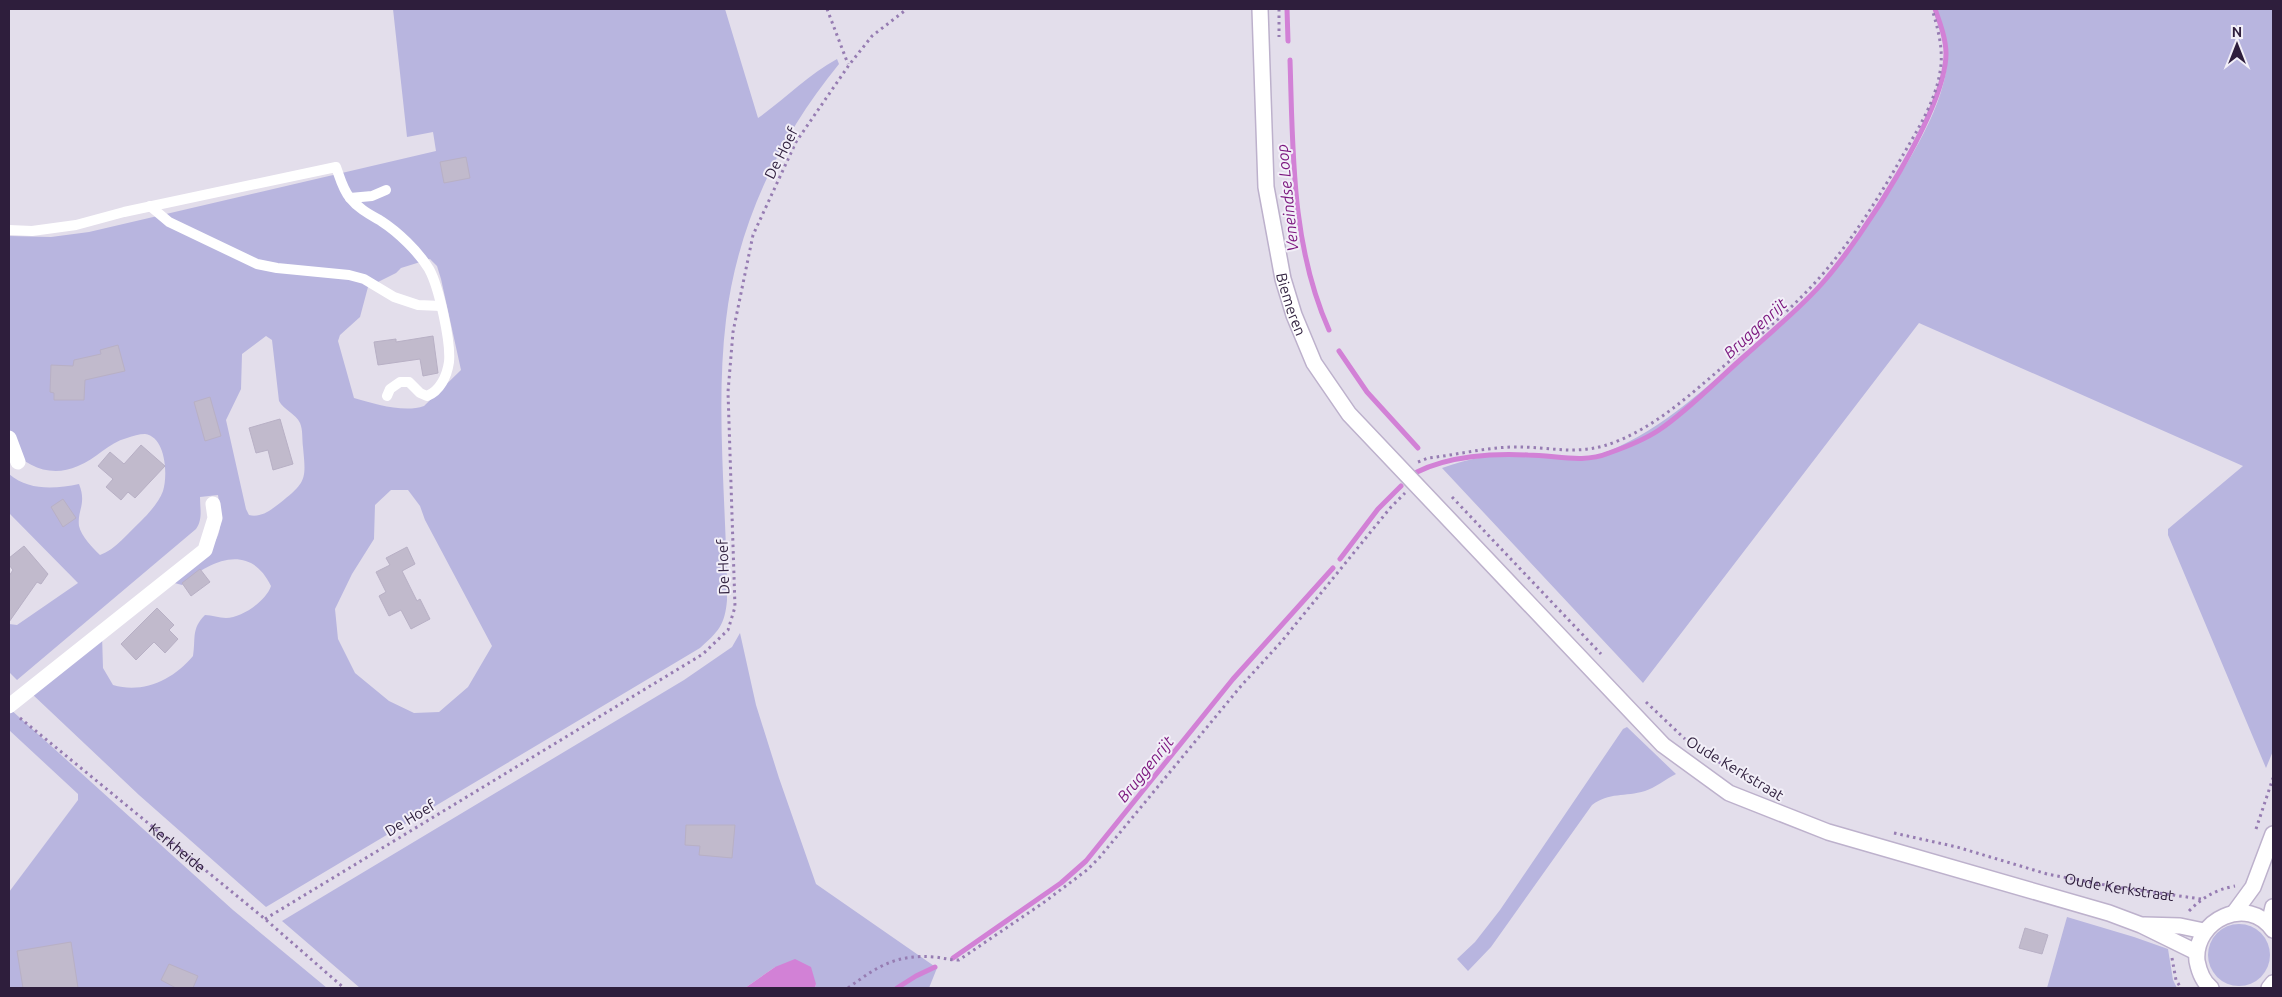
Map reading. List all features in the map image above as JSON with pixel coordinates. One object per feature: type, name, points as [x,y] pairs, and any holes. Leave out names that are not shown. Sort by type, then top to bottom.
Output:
[{"type":"street","name":"Biemeren","points":[[1260,9],[1266,187],[1281,271],[1294,315],[1314,363],[1349,414],[1410,479]]},
{"type":"street","points":[[9,438],[18,462]]},
{"type":"street","name":"Oude Kerkstraat","points":[[1410,479],[1663,745],[1729,793],[1828,832],[2109,913],[2141,925],[2196,952]]},
{"type":"street","points":[[12,710],[206,550],[214,518],[213,504]]},
{"type":"street","points":[[2234,913],[2253,887],[2273,834]]},
{"type":"street","points":[[2271,927],[2273,907]]},
{"type":"street","points":[[2209,988],[2198,970],[2196,952],[2204,930],[2218,919],[2234,913],[2247,913],[2259,917],[2271,927]]},
{"type":"street","name":"Oude Kerkstraat","points":[[2141,925],[2180,926],[2204,930]]},
{"type":"street","points":[[2269,988],[2273,983]]},
{"type":"lane","points":[[9,230],[32,231],[76,225],[150,206],[336,167],[350,198],[365,213],[381,221],[412,248],[430,270],[441,306],[448,344],[449,362],[445,377],[435,393],[427,396],[420,393],[409,382],[400,382],[390,389],[387,396]]},
{"type":"lane","points":[[350,198],[372,196],[386,190]]},
{"type":"lane","points":[[150,206],[169,222],[257,264],[277,268],[349,275],[364,279],[394,297],[418,305],[441,306]]},
{"type":"path","points":[[827,9],[849,65]]},
{"type":"path","name":"De Hoef","points":[[265,919],[704,654],[728,630],[735,607],[728,392],[733,332],[753,235],[796,142],[849,65],[872,36],[907,9]]},
{"type":"path","points":[[1279,9],[1279,46]]},
{"type":"path","points":[[1411,455],[1418,463],[1428,458],[1512,447],[1579,451],[1600,447],[1620,440],[1670,411],[1764,331],[1809,290],[1828,268],[1871,208],[1924,120],[1940,72],[1942,56],[1932,9]]},
{"type":"path","points":[[1282,151],[1290,218]]},
{"type":"path","points":[[848,988],[878,966],[902,958],[935,957],[958,960],[1043,903],[1087,870],[1127,826],[1241,686],[1315,602],[1391,507],[1410,479]]},
{"type":"path","points":[[1448,493],[1500,544],[1604,657]]},
{"type":"path","name":"Oude Kerkstraat","points":[[1644,699],[1691,745]]},
{"type":"path","name":"Kerkheide","points":[[12,710],[265,919],[344,988]]},
{"type":"path","name":"Oude Kerkstraat","points":[[1699,750],[1767,790]]},
{"type":"path","points":[[2255,832],[2273,778]]},
{"type":"path","name":"Oude Kerkstraat","points":[[1885,830],[1957,847],[2047,874],[2116,887],[2201,899]]},
{"type":"shaded area","points":[[393,9],[725,9],[758,118],[826,65],[837,59],[839,64],[817,92],[798,122],[764,184],[740,251],[732,285],[723,354],[721,424],[727,600],[724,616],[719,627],[712,637],[700,648],[266,907],[139,795],[31,693],[102,635],[103,668],[113,685],[135,688],[157,683],[176,672],[193,656],[196,629],[205,615],[223,618],[232,617],[246,612],[259,603],[271,586],[262,572],[252,564],[241,560],[229,560],[205,568],[182,585],[167,581],[214,543],[220,526],[218,495],[200,497],[200,518],[196,529],[17,680],[9,672],[9,624],[17,625],[78,583],[9,513],[9,474],[17,480],[34,486],[52,488],[79,484],[82,497],[79,520],[80,530],[100,555],[116,545],[141,521],[159,499],[165,484],[165,467],[164,458],[157,442],[145,434],[120,440],[84,463],[59,471],[41,469],[24,461],[9,449],[9,236],[51,237],[89,232],[436,151],[433,132],[407,137]],"holes":[[[430,259],[437,266],[441,279],[461,370],[424,406],[408,409],[399,408],[354,398],[338,341],[340,335],[360,317],[368,287],[396,273],[401,268]],[[266,336],[272,340],[279,401],[298,420],[302,432],[303,479],[289,496],[273,508],[266,513],[253,516],[249,515],[246,509],[226,420],[241,389],[242,354]],[[391,490],[408,490],[420,506],[425,520],[492,646],[468,687],[439,712],[414,713],[389,701],[355,673],[338,639],[335,609],[352,574],[374,539],[375,505]]]},
{"type":"shaded area","points":[[1937,9],[2273,9],[2273,751],[2266,768],[2168,535],[2168,529],[2243,466],[1919,323],[1643,683],[1442,468],[1482,457],[1503,454],[1523,453],[1580,458],[1598,455],[1619,447],[1658,425],[1676,412],[1807,301],[1841,262],[1888,193],[1924,134],[1941,92],[1947,64],[1945,40]]},
{"type":"shaded area","points":[[740,633],[756,705],[816,884],[937,968],[929,988],[815,988],[816,984],[775,967],[745,988],[360,988],[282,921],[684,680],[732,647]]},
{"type":"shaded area","points":[[9,708],[233,910],[327,988],[9,988],[9,892],[78,800],[78,794],[9,730]]},
{"type":"shaded area","points":[[1627,727],[1676,774],[1649,790],[1611,796],[1592,805],[1491,947],[1468,971],[1457,959],[1475,942],[1500,910],[1623,729]]},
{"type":"shaded area","points":[[2067,917],[2168,949],[2173,980],[2177,988],[2047,988]]},
{"type":"shaded area","points":[[2239,924],[2251,926],[2261,933],[2268,943],[2270,955],[2268,967],[2261,977],[2251,984],[2239,986],[2227,984],[2217,977],[2210,967],[2208,955],[2210,943],[2217,933],[2227,926]]},
{"type":"shaded area","points":[[795,959],[811,967],[816,984],[815,988],[745,988],[775,967]]},
{"type":"building","points":[[466,157],[470,178],[444,183],[440,162]]},
{"type":"building","points":[[433,336],[438,373],[423,376],[420,359],[378,365],[374,342],[396,339],[396,342]]},
{"type":"building","points":[[118,345],[125,371],[85,380],[84,400],[54,400],[54,393],[50,392],[51,365],[73,366],[74,360],[101,354],[100,350]]},
{"type":"building","points":[[210,397],[221,436],[205,441],[194,402]]},
{"type":"building","points":[[280,419],[293,464],[273,470],[268,450],[256,453],[249,428]]},
{"type":"building","points":[[141,445],[165,466],[135,498],[128,492],[121,500],[106,487],[113,479],[98,466],[110,452],[124,464]]},
{"type":"building","points":[[63,499],[76,518],[63,527],[51,507]]},
{"type":"building","points":[[24,546],[48,574],[41,584],[37,582],[9,622],[9,576],[13,570],[9,565],[9,558]]},
{"type":"building","points":[[407,547],[415,564],[402,571],[417,601],[420,599],[430,619],[411,629],[401,610],[389,616],[379,596],[386,592],[376,572],[390,565],[386,558]]},
{"type":"building","points":[[200,569],[210,582],[191,596],[182,583]]},
{"type":"building","points":[[157,608],[174,625],[169,630],[178,639],[165,653],[154,642],[136,660],[121,644]]},
{"type":"building","points":[[686,825],[735,825],[732,858],[699,855],[700,846],[685,845]]},
{"type":"building","points":[[2025,928],[2048,935],[2042,954],[2019,948]]},
{"type":"building","points":[[71,942],[78,988],[23,988],[17,951]]},
{"type":"building","points":[[169,964],[198,976],[193,988],[176,988],[161,980]]},
{"type":"waterway","name":"Veneindse Loop","points":[[1287,9],[1288,41]]},
{"type":"waterway","name":"Bruggenrijt","points":[[1417,472],[1443,462],[1486,455],[1514,454],[1569,458],[1599,456],[1628,446],[1653,434],[1671,422],[1693,403],[1788,318],[1816,290],[1841,260],[1880,204],[1917,139],[1932,107],[1942,78],[1946,48],[1935,9]]},
{"type":"waterway","name":"Veneindse Loop","points":[[1290,60],[1296,197],[1307,265],[1329,330]]},
{"type":"waterway","name":"Veneindse Loop","points":[[1339,351],[1367,392],[1418,448]]},
{"type":"waterway","name":"Bruggenrijt","points":[[1340,559],[1378,509],[1401,486]]},
{"type":"waterway","name":"Bruggenrijt","points":[[953,958],[1061,883],[1086,861],[1233,679],[1333,568]]},
{"type":"waterway","name":"Bruggenrijt","points":[[897,988],[935,967]]}]
